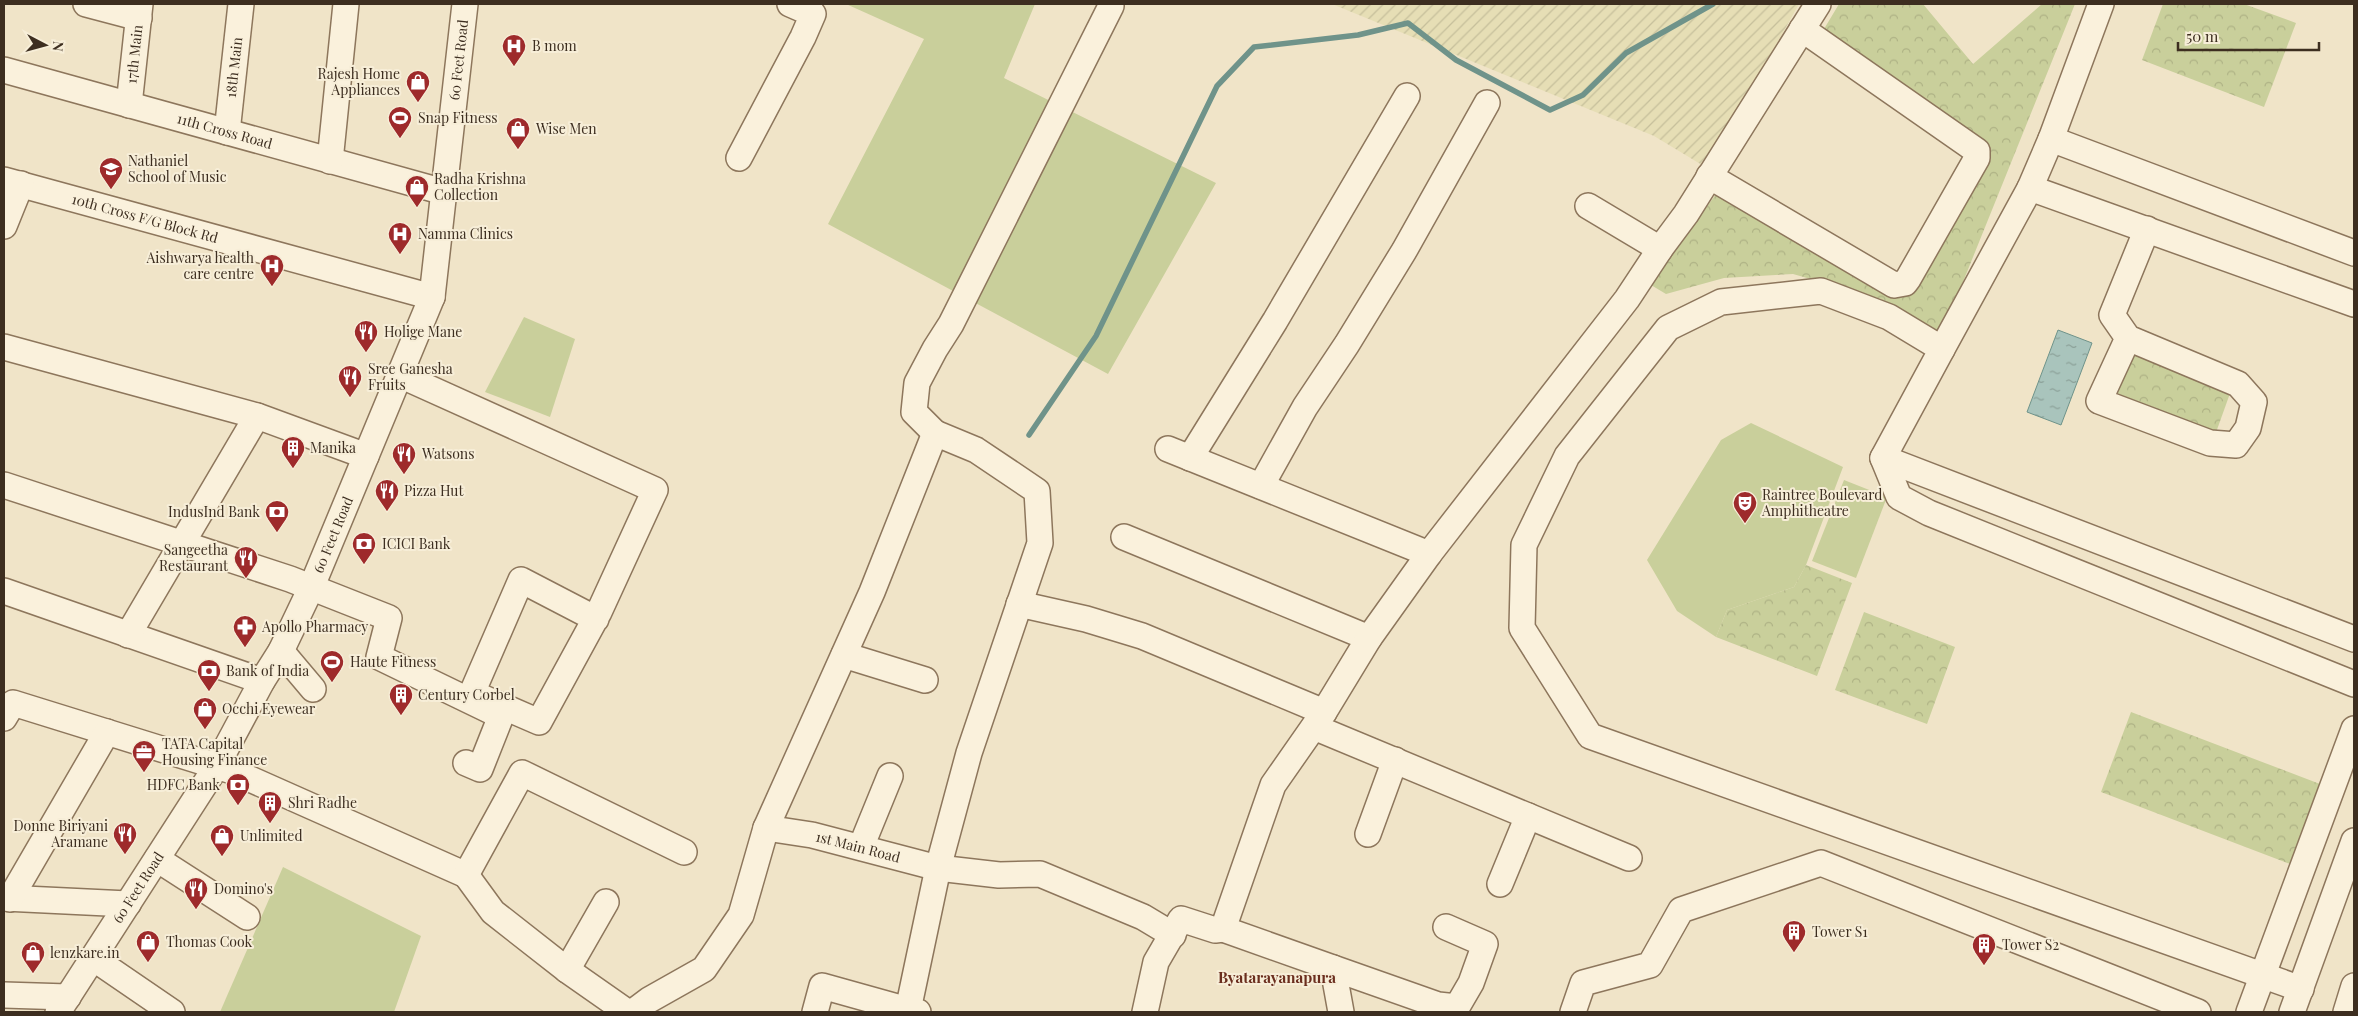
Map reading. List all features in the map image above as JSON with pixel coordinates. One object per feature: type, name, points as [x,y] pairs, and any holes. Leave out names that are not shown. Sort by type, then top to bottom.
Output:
[{"type":"street","points":[[86,4],[139,11]]},
{"type":"street","name":"18th Main","points":[[227,132],[241,4]]},
{"type":"street","points":[[330,161],[346,4]]},
{"type":"street","name":"60 Feet Road","points":[[63,1004],[216,766],[262,681],[281,651],[312,586],[432,297],[465,4]]},
{"type":"street","points":[[739,158],[803,37],[813,14],[790,4]]},
{"type":"street","points":[[1223,929],[1274,785],[1319,719],[1369,638],[1429,554],[1627,299],[1660,248],[1686,214],[1818,4]]},
{"type":"street","points":[[1883,458],[2030,188],[2051,139],[2101,4]]},
{"type":"street","points":[[815,1012],[822,986],[913,1011],[938,868],[969,753],[1040,543],[1038,491],[976,450],[935,433],[914,412],[917,383],[951,324],[1111,6]]},
{"type":"street","name":"17th Main","points":[[129,105],[139,11]]},
{"type":"street","points":[[1709,176],[1894,285],[1905,283],[1908,279],[1977,158],[1977,151],[1802,29]]},
{"type":"street","name":"11th Cross Road","points":[[4,70],[444,192]]},
{"type":"street","points":[[1407,96],[1280,313],[1179,454],[1429,554]]},
{"type":"street","points":[[1261,486],[1305,407],[1347,344],[1404,251],[1487,103]]},
{"type":"street","points":[[2051,139],[2354,253]]},
{"type":"street","points":[[4,226],[12,182]]},
{"type":"street","name":"10th Cross F/G Block Rd","points":[[12,182],[432,297]]},
{"type":"street","points":[[2030,188],[2354,304]]},
{"type":"street","points":[[1588,206],[1660,248]]},
{"type":"street","points":[[2128,338],[2099,401],[2210,443],[2236,446],[2248,428],[2254,402],[2238,384],[2128,338],[2112,315],[2147,229]]},
{"type":"street","points":[[1942,349],[1889,316],[1821,292],[1721,302],[1668,328],[1567,456],[1524,545],[1522,628],[1590,736],[2301,989]]},
{"type":"street","points":[[4,347],[257,416],[366,456]]},
{"type":"street","points":[[400,375],[655,490],[596,619],[539,722],[472,693],[521,580],[596,619]]},
{"type":"street","points":[[128,635],[257,416]]},
{"type":"street","points":[[633,1012],[649,1000],[704,969],[741,915],[766,828],[872,592],[935,433]]},
{"type":"street","points":[[1883,458],[2354,639]]},
{"type":"street","points":[[1883,458],[1899,497],[1929,513],[2354,684]]},
{"type":"street","points":[[4,485],[312,586],[389,618],[379,657],[501,716],[480,769],[466,763]]},
{"type":"street","points":[[1124,537],[1369,638]]},
{"type":"street","points":[[4,592],[262,681]]},
{"type":"street","points":[[1019,604],[1086,619],[1142,636],[1319,719],[1395,760],[1629,858]]},
{"type":"street","points":[[281,651],[313,689]]},
{"type":"street","points":[[844,655],[925,680]]},
{"type":"street","points":[[4,718],[13,703],[232,771],[466,875],[493,912],[567,970],[627,1012]]},
{"type":"street","points":[[2249,1012],[2354,729]]},
{"type":"street","points":[[106,732],[7,898],[128,904]]},
{"type":"street","points":[[1368,834],[1395,760]]},
{"type":"street","points":[[466,875],[522,773],[684,852]]},
{"type":"street","points":[[861,847],[890,776]]},
{"type":"street","points":[[1500,884],[1528,816]]},
{"type":"street","name":"1st Main Road","points":[[766,828],[812,835],[938,868],[999,875],[1040,874],[1142,917],[1172,935]]},
{"type":"street","points":[[2292,1012],[2354,841]]},
{"type":"street","points":[[157,859],[247,917]]},
{"type":"street","points":[[1572,1012],[1583,983],[1650,965],[1681,910],[1821,863],[2198,1012]]},
{"type":"street","points":[[567,970],[606,902]]},
{"type":"street","points":[[1145,1012],[1156,962],[1181,919],[1215,930],[1223,929],[1438,1005],[1457,1007],[1471,983],[1486,944],[1446,927]]},
{"type":"street","points":[[93,958],[172,1012]]},
{"type":"street","points":[[1333,968],[1341,1012]]},
{"type":"street","points":[[2346,1012],[2354,986]]},
{"type":"street","points":[[4,995],[63,1004]]},
{"type":"shaded area","points":[[1332,4],[1799,4],[1707,168],[1654,136]]},
{"type":"green space","points":[[846,4],[1035,4],[1004,78],[1216,183],[1108,374],[828,224],[924,39]]},
{"type":"green space","points":[[1839,4],[1923,4],[1973,64],[2042,4],[2075,4],[1942,334],[1881,299],[1793,274],[1724,278],[1666,294],[1651,285],[1726,180],[1906,290],[1983,150],[1818,39]]},
{"type":"green space","points":[[2163,4],[2244,4],[2296,23],[2264,107],[2142,60]]},
{"type":"green space","points":[[524,317],[575,339],[550,417],[485,392]]},
{"type":"green space","points":[[2131,347],[2233,385],[2214,438],[2111,399]]},
{"type":"green space","name":"Raintree Boulevard Amphitheatre","points":[[1751,423],[1843,467],[1806,565],[1794,587],[1727,610],[1716,637],[1677,611],[1647,560],[1721,440]]},
{"type":"green space","points":[[1844,480],[1887,497],[1856,578],[1812,561]]},
{"type":"green space","points":[[1806,565],[1852,583],[1817,676],[1716,637],[1727,610],[1794,587]]},
{"type":"green space","points":[[1864,612],[1955,647],[1927,724],[1835,690]]},
{"type":"green space","points":[[2131,712],[2320,784],[2290,864],[2101,792]]},
{"type":"green space","points":[[283,867],[421,936],[394,1012],[220,1012]]},
{"type":"water","points":[[2058,330],[2092,343],[2061,425],[2027,412]]},
{"type":"waterway","points":[[1029,435],[1096,336],[1217,86],[1254,47],[1358,35],[1408,23],[1456,60],[1550,110],[1583,95],[1626,53],[1713,4]]},
{"type":"place","name":"B mom","points":[[514,67]]},
{"type":"place","name":"Rajesh Home Appliances","points":[[418,103]]},
{"type":"place","name":"Snap Fitness","points":[[400,139]]},
{"type":"place","name":"Wise Men","points":[[518,150]]},
{"type":"place","name":"Nathaniel School of Music","points":[[111,190]]},
{"type":"place","name":"Radha Krishna Collection","points":[[417,208]]},
{"type":"place","name":"Namma Clinics","points":[[400,255]]},
{"type":"place","name":"Aishwarya health care centre","points":[[272,287]]},
{"type":"place","name":"Holige Mane","points":[[366,353]]},
{"type":"place","name":"Sree Ganesha Fruits","points":[[350,398]]},
{"type":"place","name":"Manika","points":[[293,469]]},
{"type":"place","name":"Watsons","points":[[404,475]]},
{"type":"place","name":"Pizza Hut","points":[[387,512]]},
{"type":"place","name":"Raintree Boulevard Amphitheatre","points":[[1745,524]]},
{"type":"place","name":"IndusInd Bank","points":[[277,533]]},
{"type":"place","name":"ICICI Bank","points":[[364,565]]},
{"type":"place","name":"Sangeetha Restaurant","points":[[246,579]]},
{"type":"place","name":"Apollo Pharmacy","points":[[245,648]]},
{"type":"place","name":"Haute Fitness","points":[[332,683]]},
{"type":"place","name":"Bank of India","points":[[209,692]]},
{"type":"place","name":"Century Corbel","points":[[401,716]]},
{"type":"place","name":"Occhi Eyewear","points":[[205,730]]},
{"type":"place","name":"TATA Capital Housing Finance","points":[[144,773]]},
{"type":"place","name":"HDFC Bank","points":[[238,806]]},
{"type":"place","name":"Shri Radhe","points":[[270,824]]},
{"type":"place","name":"Donne Biriyani Aramane","points":[[125,855]]},
{"type":"place","name":"Unlimited","points":[[222,857]]},
{"type":"place","name":"Domino's","points":[[196,910]]},
{"type":"place","name":"Tower S1","points":[[1794,953]]},
{"type":"place","name":"Thomas Cook","points":[[148,963]]},
{"type":"place","name":"Tower S2","points":[[1984,966]]},
{"type":"place","name":"lenzkare.in","points":[[33,974]]},
{"type":"district","name":"Byatarayanapura","points":[[1277,978]]}]
